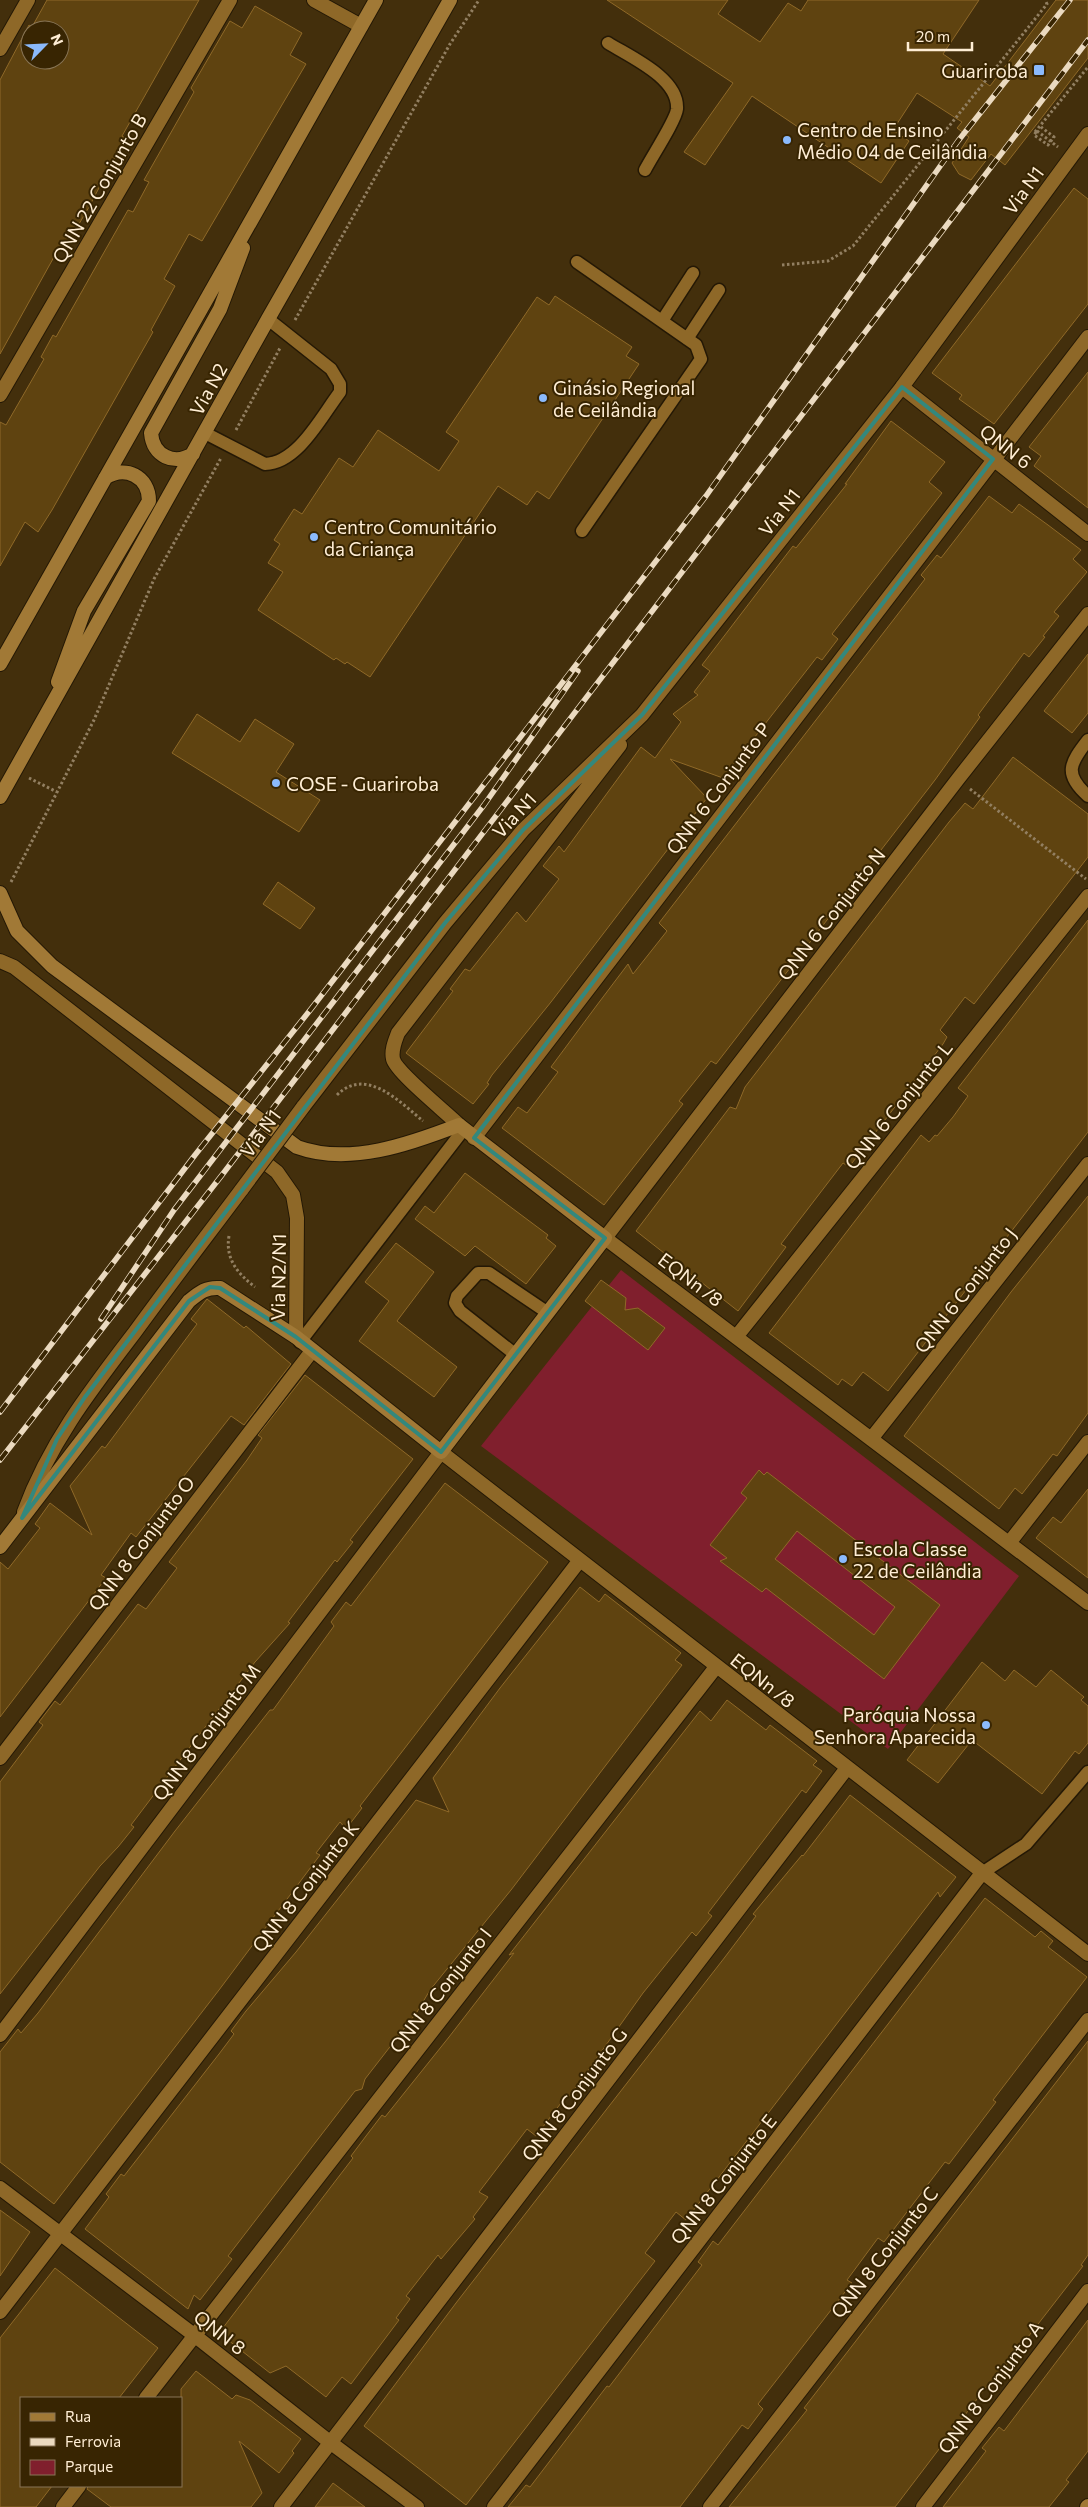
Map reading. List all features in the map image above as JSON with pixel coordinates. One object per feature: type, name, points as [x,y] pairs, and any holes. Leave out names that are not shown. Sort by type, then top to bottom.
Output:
[{"type":"main road","points":[[0,664],[376,0]]},
{"type":"main road","name":"Via N2","points":[[0,797],[268,318],[450,0]]},
{"type":"main road","points":[[193,454],[178,460],[163,456],[154,446],[151,433],[220,309],[259,205]]},
{"type":"main road","points":[[42,724],[84,611],[149,501],[147,487],[138,476],[121,472],[105,478]]},
{"type":"main road","points":[[0,893],[17,931],[52,966],[297,1147],[317,1154],[345,1155],[374,1150],[436,1133],[466,1131],[605,1238],[441,1452],[298,1339]]},
{"type":"main road","name":"Via N2/N1","points":[[22,1518],[189,1301],[200,1292],[210,1287],[220,1288],[298,1339]]},
{"type":"main road","name":"Via N1","points":[[0,1547],[22,1518]]},
{"type":"street","points":[[0,49],[28,0]]},
{"type":"street","name":"QNN 22 Conjunto B","points":[[0,395],[230,0]]},
{"type":"street","points":[[314,0],[361,26]]},
{"type":"street","name":"Via N1","points":[[22,1518],[35,1482],[57,1440],[86,1398],[303,1107],[444,923],[523,830],[642,715],[902,387],[1088,134]]},
{"type":"street","name":"QNN 6 Conjunto P","points":[[466,1131],[1088,337]]},
{"type":"street","name":"QNN 6","points":[[902,387],[1088,534]]},
{"type":"street","name":"QNN 6 Conjunto N","points":[[605,1238],[1088,614]]},
{"type":"street","points":[[466,1131],[401,1072],[393,1061],[393,1046],[398,1033],[580,800],[642,715]]},
{"type":"street","name":"QNN 6 Conjunto L","points":[[736,1337],[1088,896]]},
{"type":"street","name":"Via N2/N1","points":[[0,961],[14,967],[278,1172],[293,1195],[297,1218],[298,1339]]},
{"type":"street","name":"QNN 6 Conjunto J","points":[[871,1439],[1088,1164]]},
{"type":"street","name":"EQNn /8","points":[[605,1238],[1088,1603]]},
{"type":"street","name":"QNN 8 Conjunto O","points":[[0,1758],[312,1351]]},
{"type":"street","points":[[1009,1543],[1088,1442]]},
{"type":"street","name":"EQNn /8","points":[[441,1452],[1088,1954]]},
{"type":"street","name":"QNN 8 Conjunto M","points":[[0,2035],[441,1452]]},
{"type":"street","name":"QNN 8 Conjunto K","points":[[0,2312],[580,1560]]},
{"type":"street","name":"QNN 8 Conjunto I","points":[[147,2397],[716,1667]]},
{"type":"street","name":"QNN 8 Conjunto G","points":[[281,2507],[847,1768]]},
{"type":"street","name":"QNN 8 Conjunto E","points":[[494,2507],[982,1873]]},
{"type":"street","name":"QNN 8 Conjunto C","points":[[710,2507],[1088,2020]]},
{"type":"street","name":"QNN 8","points":[[0,2188],[194,2335],[330,2443],[417,2507]]},
{"type":"street","name":"QNN 8 Conjunto A","points":[[922,2507],[1088,2291]]},
{"type":"street","points":[[63,2507],[78,2487]]},
{"type":"lane","points":[[608,43],[666,80],[676,97],[677,110],[645,170]]},
{"type":"lane","points":[[577,262],[696,345],[701,359],[582,531]]},
{"type":"lane","points":[[662,322],[693,273]]},
{"type":"lane","points":[[687,339],[719,290]]},
{"type":"lane","points":[[205,433],[265,464],[274,464],[297,450],[340,392],[340,384],[331,369],[268,318]]},
{"type":"lane","points":[[1088,740],[1072,760],[1072,772],[1077,786],[1088,796]]},
{"type":"lane","points":[[298,1339],[466,1131]]},
{"type":"lane","points":[[516,1355],[460,1311],[455,1303],[457,1296],[478,1274],[489,1273],[548,1312]]},
{"type":"lane","points":[[982,1873],[1026,1844],[1088,1772]]},
{"type":"path","points":[[782,265],[828,260],[853,246],[1046,4],[1045,0]]},
{"type":"path","points":[[1040,127],[1054,137],[1048,145],[1034,135],[1036,132],[1040,127],[1088,67]]},
{"type":"path","points":[[958,780],[1088,881]]},
{"type":"path","points":[[333,1100],[338,1093],[350,1087],[372,1085],[381,1088],[436,1133]]},
{"type":"path","points":[[231,1233],[228,1247],[235,1268],[260,1292]]},
{"type":"highlighted area","points":[[902,387],[993,459],[474,1138],[605,1238],[441,1452],[296,1337],[220,1288],[210,1287],[189,1301],[22,1518],[57,1439],[85,1397],[445,923],[523,830],[642,715]]},
{"type":"green space","points":[[621,1270],[1019,1576],[888,1749],[481,1446]]},
{"type":"building","points":[[47,0],[199,0],[122,136],[125,138],[89,207],[63,251],[59,248],[0,354],[0,80],[20,42],[20,70],[70,70],[70,20],[36,20]]},
{"type":"building","points":[[607,0],[728,0],[718,14],[760,42],[788,3],[801,11],[808,0],[979,0],[943,54],[990,86],[1056,0],[1088,0],[1088,58],[1005,165],[991,154],[971,180],[959,174],[952,163],[969,137],[957,128],[962,122],[917,93],[893,130],[909,141],[881,183],[752,96],[705,165],[684,152],[733,83]]},
{"type":"building","points":[[255,6],[302,33],[290,55],[306,64],[202,241],[189,234],[164,279],[175,286],[151,330],[153,332],[52,510],[38,532],[25,522],[0,566],[0,422],[6,425],[44,359],[41,357],[53,335],[56,337],[128,210],[133,212],[149,182],[144,180],[194,92],[191,88],[230,21],[242,28]]},
{"type":"building","points":[[1074,188],[1088,199],[1088,304],[994,424],[959,399],[962,395],[932,373]]},
{"type":"building","points":[[555,296],[632,347],[626,356],[639,364],[549,499],[537,491],[527,505],[498,486],[370,677],[347,662],[345,664],[336,658],[334,660],[258,610],[283,572],[268,563],[280,544],[274,540],[294,509],[302,514],[339,458],[353,467],[378,430],[439,471],[459,441],[446,432],[537,297],[549,305]]},
{"type":"building","points":[[1088,372],[1088,508],[1034,466],[1041,456],[1029,447]]},
{"type":"building","points":[[891,421],[945,462],[929,482],[942,493],[832,634],[838,639],[822,660],[817,657],[723,778],[670,759],[707,798],[551,1002],[492,1075],[487,1083],[489,1084],[473,1104],[406,1053],[453,991],[450,989],[465,969],[470,971],[517,912],[526,922],[559,879],[543,866],[559,846],[564,852],[641,747],[655,758],[681,722],[673,714],[698,695],[694,692],[710,671],[702,665],[793,546],[796,548],[847,484],[845,484]]},
{"type":"building","points":[[989,496],[1012,513],[1019,504],[1081,550],[1073,559],[1087,572],[1054,612],[1059,616],[1043,636],[1045,637],[1029,657],[1024,653],[978,715],[980,717],[935,780],[716,1064],[711,1061],[679,1101],[683,1104],[604,1205],[502,1128],[518,1107],[527,1113],[558,1072],[551,1067],[597,1005],[628,964],[633,974],[667,931],[659,923],[925,579],[921,575],[937,555],[941,558]]},
{"type":"building","points":[[1088,654],[1088,713],[1072,733],[1044,711]]},
{"type":"building","points":[[197,714],[240,742],[255,719],[294,744],[276,772],[320,800],[299,832],[172,753]]},
{"type":"building","points":[[1013,757],[1088,814],[1088,857],[974,1004],[965,997],[940,1030],[947,1037],[943,1044],[849,1167],[843,1163],[781,1244],[786,1247],[738,1311],[636,1231],[730,1107],[736,1109],[745,1087],[949,822],[965,803],[973,809]]},
{"type":"building","points":[[278,882],[315,908],[300,929],[263,904]]},
{"type":"building","points":[[1088,920],[1088,1132],[888,1391],[863,1372],[852,1386],[842,1379],[838,1385],[769,1333],[921,1135],[929,1142],[935,1135],[937,1136],[953,1117],[968,1096],[958,1088]]},
{"type":"building","points":[[465,1173],[548,1235],[546,1238],[556,1246],[526,1284],[475,1246],[465,1256],[415,1219],[425,1206],[434,1213]]},
{"type":"building","points":[[1088,1196],[1088,1413],[1057,1456],[1053,1454],[1022,1494],[1015,1488],[999,1509],[904,1436],[1011,1292]]},
{"type":"building","points":[[396,1243],[434,1272],[397,1321],[457,1367],[434,1397],[359,1341],[389,1301],[365,1282]]},
{"type":"building","points":[[601,1280],[626,1298],[625,1310],[638,1308],[665,1328],[648,1350],[585,1301]]},
{"type":"building","points":[[207,1299],[244,1328],[246,1326],[291,1364],[244,1425],[231,1416],[136,1537],[131,1533],[101,1575],[106,1578],[0,1717],[0,1562],[8,1569],[40,1528],[35,1524],[50,1503],[92,1535],[70,1486],[102,1446],[105,1448],[197,1324],[191,1319]]},
{"type":"building","points":[[305,1375],[413,1459],[350,1540],[353,1542],[337,1562],[335,1560],[288,1622],[290,1623],[255,1662],[193,1743],[131,1825],[134,1827],[100,1866],[0,1994],[0,1782],[43,1725],[39,1722],[55,1701],[60,1705],[138,1604],[146,1609],[177,1568],[169,1562],[247,1460],[262,1438],[258,1435]]},
{"type":"building","points":[[759,1470],[764,1475],[767,1472],[940,1605],[884,1679],[766,1588],[762,1592],[720,1561],[727,1558],[710,1545],[747,1498],[741,1493]],"holes":[[[797,1531],[895,1607],[874,1635],[775,1559]]]},
{"type":"building","points":[[445,1483],[548,1562],[360,1806],[362,1808],[346,1829],[340,1822],[316,1853],[320,1855],[219,1990],[54,2204],[0,2162],[0,2052],[18,2029],[21,2033],[38,2013],[175,1831],[270,1710],[273,1710],[334,1626],[331,1622],[346,1602],[351,1606]]},
{"type":"building","points":[[1088,1489],[1088,1578],[1036,1538],[1053,1517],[1061,1523]]},
{"type":"building","points":[[580,1587],[599,1602],[605,1594],[681,1653],[675,1660],[682,1665],[511,1890],[430,1990],[417,2012],[365,2079],[362,2089],[355,2091],[228,2256],[232,2259],[200,2300],[194,2295],[188,2309],[85,2229],[109,2197],[106,2194],[121,2174],[124,2176],[234,2034],[231,2031],[246,2011],[296,1952],[416,1800],[449,1812],[433,1778],[500,1688]]},
{"type":"building","name":"Paróquia Nossa Senhora Aparecida","points":[[982,1662],[1005,1681],[1014,1670],[1036,1687],[1051,1670],[1084,1697],[1081,1700],[1088,1706],[1088,1743],[1079,1754],[1075,1751],[1042,1794],[972,1740],[938,1783],[907,1760]]},
{"type":"building","points":[[727,1700],[766,1730],[770,1725],[817,1761],[813,1765],[822,1771],[806,1793],[802,1790],[708,1913],[712,1916],[696,1936],[692,1932],[643,1993],[569,2097],[567,2095],[536,2136],[527,2129],[479,2192],[488,2197],[473,2217],[475,2219],[441,2259],[438,2255],[406,2296],[410,2299],[396,2318],[399,2320],[351,2384],[342,2377],[326,2397],[286,2366],[270,2373],[219,2333],[353,2158],[351,2156],[382,2115],[385,2117],[449,2037],[514,1953],[509,1955],[700,1711],[711,1721]]},
{"type":"building","points":[[850,1795],[956,1877],[940,1897],[938,1892],[686,2220],[676,2212],[645,2253],[655,2261],[466,2505],[364,2426],[456,2303],[725,1957],[756,1916],[753,1914],[803,1856]]},
{"type":"building","points":[[985,1898],[1035,1937],[1041,1931],[1053,1941],[1048,1947],[1087,1977],[993,2100],[996,2102],[949,2164],[945,2162],[884,2242],[878,2238],[847,2280],[852,2283],[758,2404],[763,2409],[748,2429],[742,2425],[680,2507],[508,2507],[526,2485],[530,2487],[607,2386],[609,2387],[702,2265],[698,2262],[713,2241],[718,2245]]},
{"type":"building","points":[[1088,2041],[1088,2255],[1081,2265],[1083,2266],[990,2389],[987,2386],[895,2507],[729,2507],[807,2410],[804,2408]]},
{"type":"building","points":[[0,2210],[30,2232],[0,2276]]},
{"type":"building","points":[[55,2268],[158,2348],[120,2397],[20,2397],[20,2487],[51,2487],[36,2507],[0,2507],[0,2338]]},
{"type":"building","points":[[1088,2320],[1088,2451],[1066,2480],[1069,2482],[1049,2507],[943,2507],[986,2451],[982,2448],[999,2427],[1004,2431]]},
{"type":"building","points":[[196,2371],[232,2399],[236,2395],[250,2400],[301,2439],[292,2451],[294,2453],[279,2473],[239,2441],[262,2493],[251,2507],[111,2507],[87,2489],[88,2487],[182,2487],[181,2389]]},
{"type":"building","points":[[333,2483],[365,2507],[315,2507]]},
{"type":"railway","points":[[0,1412],[195,1155],[311,1009],[706,496],[958,141],[1070,0]]},
{"type":"railway","points":[[0,1460],[222,1175],[1088,40]]},
{"type":"railway","points":[[101,1319],[174,1210],[484,805],[578,671]]},
{"type":"place","name":"Guariroba","points":[[1039,70]]},
{"type":"place","name":"Centro de Ensino Médio 04 de Ceilândia","points":[[787,140]]},
{"type":"place","name":"Ginásio Regional de Ceilândia","points":[[543,398]]},
{"type":"place","name":"Centro Comunitário da Criança","points":[[314,537]]},
{"type":"place","name":"COSE - Guariroba","points":[[276,783]]},
{"type":"place","name":"Escola Classe 22 de Ceilândia","points":[[843,1559]]},
{"type":"place","name":"Paróquia Nossa Senhora Aparecida","points":[[986,1725]]}]
